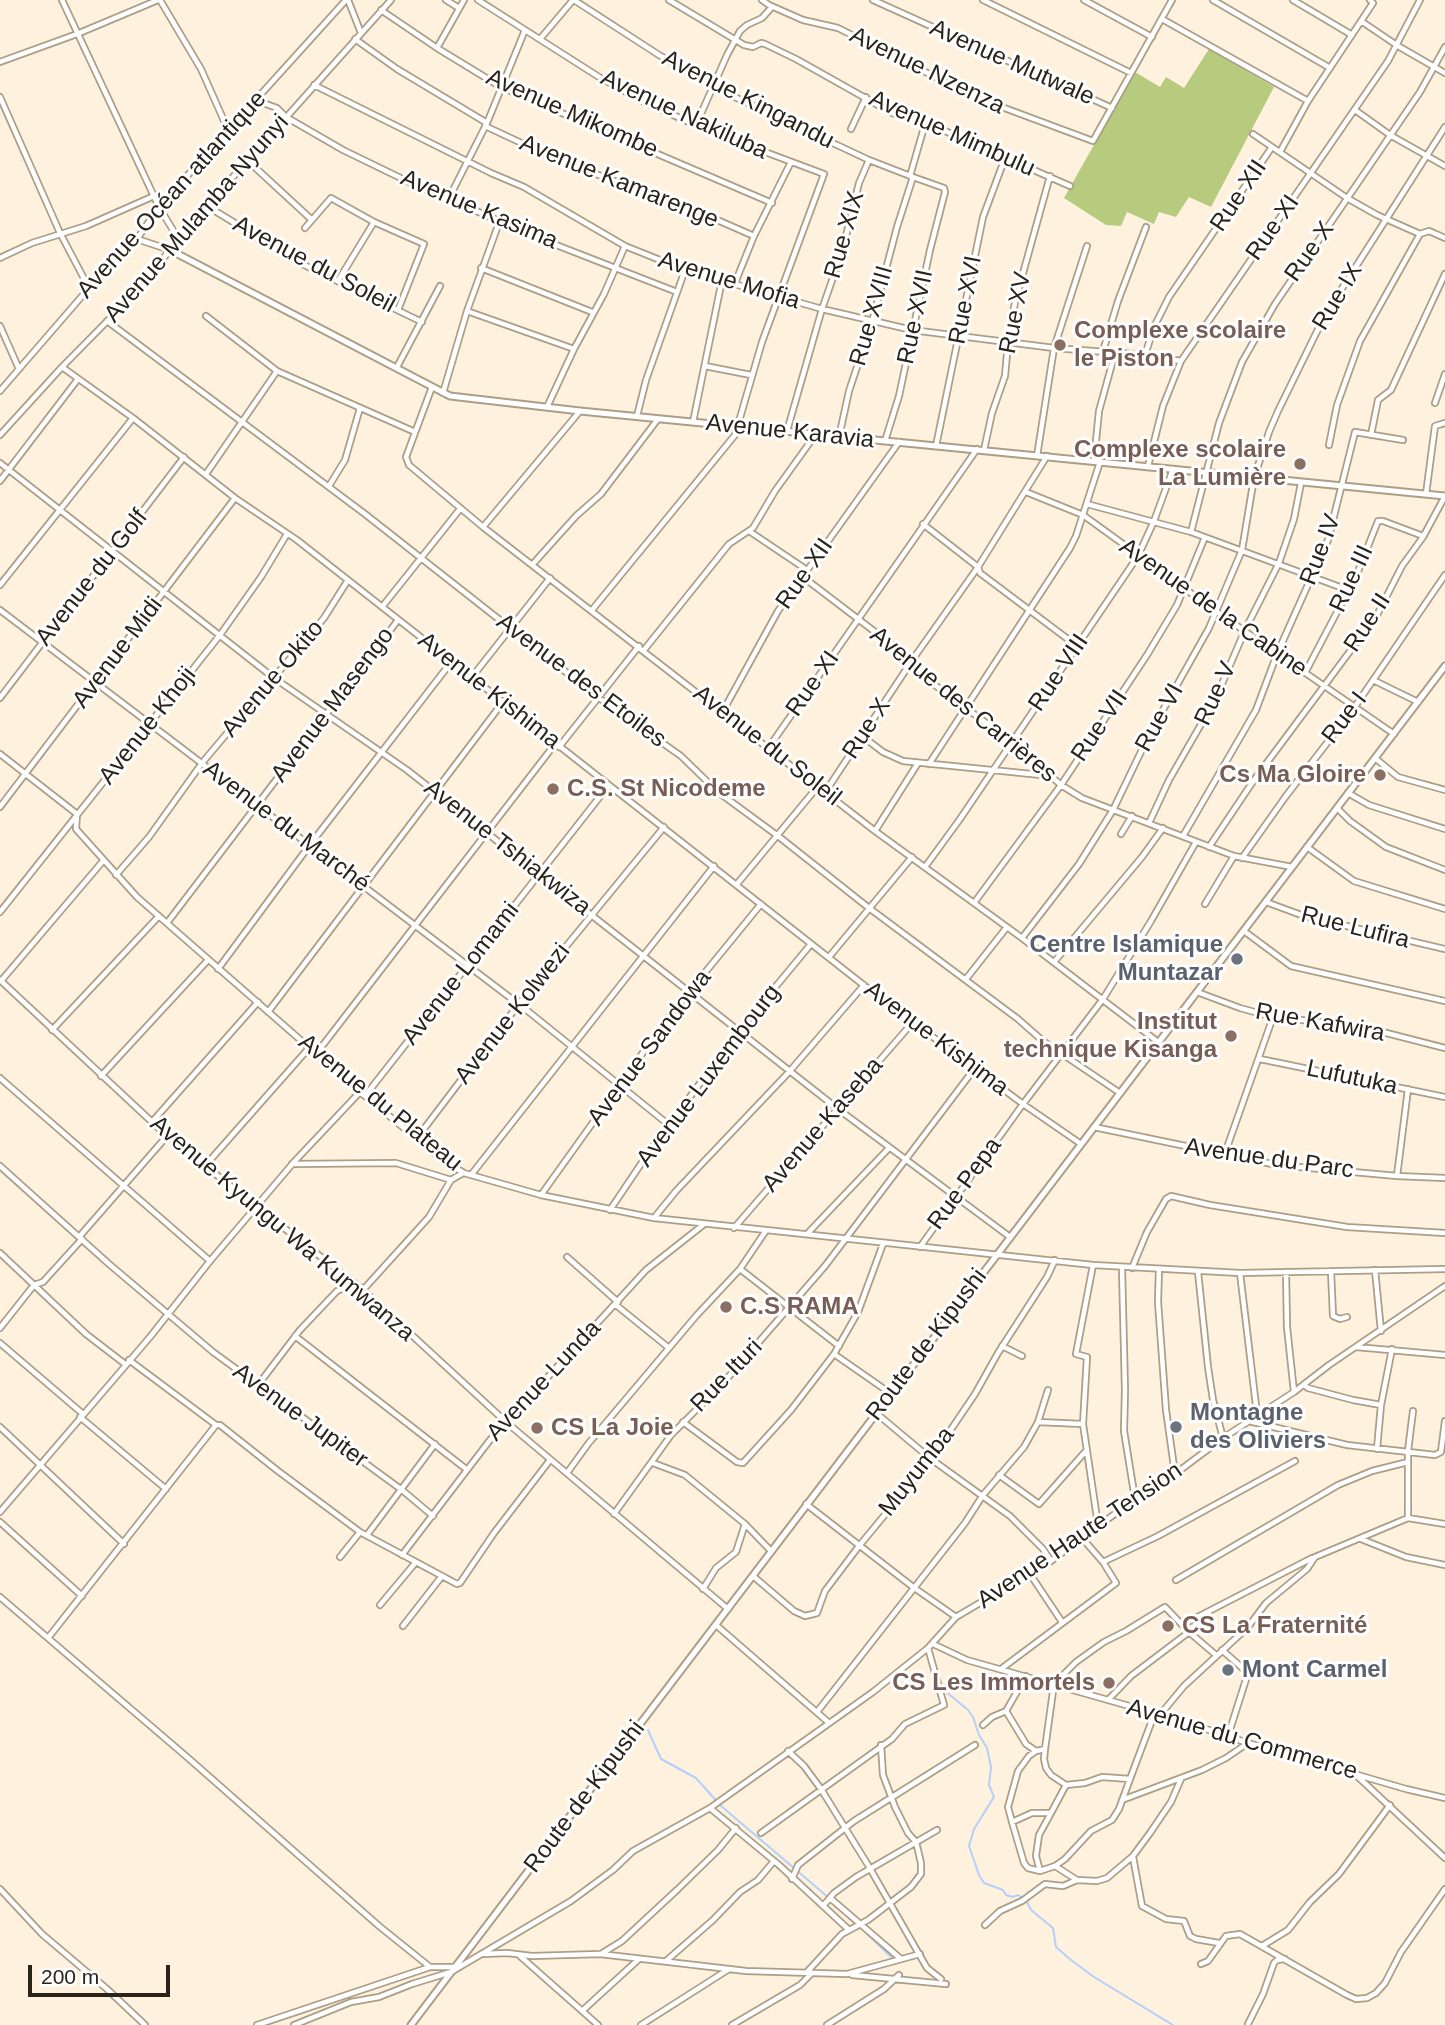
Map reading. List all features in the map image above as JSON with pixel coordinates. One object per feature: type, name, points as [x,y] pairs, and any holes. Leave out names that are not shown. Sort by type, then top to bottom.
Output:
[{"type":"main road","name":"Avenue Karavia","points":[[170,250],[450,396],[787,432],[1445,496]]},
{"type":"main road","name":"Route de Kipushi","points":[[411,2025],[1445,666]]},
{"type":"street","points":[[62,0],[159,207],[179,240]]},
{"type":"street","points":[[0,62],[159,0],[201,69],[229,132]]},
{"type":"street","points":[[347,0],[361,33]]},
{"type":"street","name":"Avenue Océan atlantique","points":[[0,391],[89,288],[137,239],[159,207],[347,0]]},
{"type":"street","name":"Avenue Mulamba Nyunyi","points":[[0,435],[130,298],[247,160],[391,0]]},
{"type":"street","points":[[446,0],[459,8]]},
{"type":"street","points":[[437,48],[464,0]]},
{"type":"street","name":"Avenue Nakiluba","points":[[478,0],[599,77],[696,125],[824,174],[778,296]]},
{"type":"street","points":[[540,39],[573,0]]},
{"type":"street","name":"Avenue Kingandu","points":[[573,0],[659,55],[713,85],[869,160],[944,188],[946,192]]},
{"type":"street","name":"Avenue Mimbulu","points":[[669,0],[749,47],[765,44],[892,113],[925,124],[1070,186]]},
{"type":"street","name":"Avenue Nzenza","points":[[762,0],[803,20],[838,28],[975,97],[1093,141],[1112,108]]},
{"type":"street","name":"Avenue Mutwale","points":[[873,0],[1112,108]]},
{"type":"street","points":[[984,0],[1131,74]]},
{"type":"street","points":[[1084,0],[1152,37]]},
{"type":"street","points":[[1112,108],[1172,0]]},
{"type":"street","points":[[1213,0],[1330,68]]},
{"type":"street","points":[[1293,0],[1352,35]]},
{"type":"street","points":[[1280,152],[1308,101],[1373,3],[1370,0]]},
{"type":"street","name":"Rue XI","points":[[1149,466],[1163,406],[1181,361],[1398,46],[1420,0]]},
{"type":"street","points":[[696,125],[736,39],[745,27],[762,18],[772,7]]},
{"type":"street","name":"Avenue Mikombe","points":[[382,10],[501,87],[772,203]]},
{"type":"street","points":[[1162,19],[1308,101]]},
{"type":"street","points":[[1361,21],[1445,73]]},
{"type":"street","points":[[449,198],[486,125],[526,30]]},
{"type":"street","name":"Avenue Kamarenge","points":[[355,39],[486,125],[572,165],[692,209],[754,236]]},
{"type":"street","name":"Rue X","points":[[1205,472],[1226,401],[1242,362],[1280,295],[1323,237],[1436,67],[1445,47]]},
{"type":"street","name":"Avenue Mofia","points":[[314,85],[524,187],[625,246],[685,270],[822,309],[912,330],[1181,361]]},
{"type":"street","points":[[0,97],[60,233],[89,288]]},
{"type":"street","points":[[851,129],[866,97]]},
{"type":"street","name":"Avenue Kasima","points":[[255,100],[277,108],[286,117],[343,150],[411,183],[546,241],[677,292]]},
{"type":"street","points":[[1354,110],[1390,135],[1445,166]]},
{"type":"street","points":[[912,176],[925,124]]},
{"type":"street","name":"Rue IX","points":[[1254,478],[1269,432],[1325,315],[1445,128]]},
{"type":"street","points":[[1253,134],[1347,198],[1386,220],[1420,234]]},
{"type":"street","name":"Rue XII","points":[[1145,355],[1154,327],[1169,297],[1272,147]]},
{"type":"street","name":"Rue XVI","points":[[936,446],[983,218],[1005,158]]},
{"type":"street","points":[[247,160],[312,219]]},
{"type":"street","name":"Rue XIX","points":[[787,432],[822,309],[842,252],[859,183],[869,160]]},
{"type":"street","points":[[735,283],[754,236],[790,162]]},
{"type":"street","name":"Rue XVIII","points":[[839,437],[849,391],[872,322],[912,176]]},
{"type":"street","name":"Rue XV","points":[[981,449],[1005,376],[1007,343],[1015,302],[1050,176]]},
{"type":"street","name":"Rue XVII","points":[[885,441],[899,396],[912,330],[946,192]]},
{"type":"street","points":[[0,258],[60,233],[86,226],[154,196]]},
{"type":"street","points":[[305,228],[331,198],[374,222],[423,243],[398,310]]},
{"type":"street","name":"Avenue du Soleil","points":[[207,206],[300,263],[422,322]]},
{"type":"street","points":[[443,393],[481,268],[500,220]]},
{"type":"street","points":[[338,281],[374,222]]},
{"type":"street","points":[[1104,351],[1118,301],[1146,227]]},
{"type":"street","points":[[1329,445],[1337,405],[1360,341],[1420,234],[1429,230],[1445,238]]},
{"type":"street","points":[[137,239],[170,250]]},
{"type":"street","points":[[547,407],[625,246]]},
{"type":"street","points":[[1037,456],[1054,348],[1087,246]]},
{"type":"street","points":[[481,268],[593,312]]},
{"type":"street","points":[[638,416],[646,380],[685,270]]},
{"type":"street","points":[[1403,440],[1371,435],[1378,400],[1391,390],[1445,274]]},
{"type":"street","points":[[693,422],[722,280]]},
{"type":"street","points":[[397,367],[440,286]]},
{"type":"street","points":[[592,610],[735,435],[751,374],[778,296]]},
{"type":"street","points":[[467,311],[574,349]]},
{"type":"street","points":[[206,316],[277,371],[415,432]]},
{"type":"street","name":"Avenue des Etoiles","points":[[107,321],[329,486],[599,698],[681,756],[718,792],[966,979],[1060,1054],[1120,1093]]},
{"type":"street","points":[[0,326],[19,369]]},
{"type":"street","points":[[929,764],[1070,548],[1087,504],[1097,462],[1099,411],[1115,353]]},
{"type":"street","points":[[705,366],[751,374]]},
{"type":"street","name":"Avenue Kishima","points":[[62,367],[348,580],[864,985],[1081,1144]]},
{"type":"street","points":[[205,474],[277,371]]},
{"type":"street","points":[[1435,403],[1445,374]]},
{"type":"street","points":[[0,481],[78,379]]},
{"type":"street","name":"Avenue du Soleil","points":[[432,387],[406,461],[460,509],[875,831],[1158,1042]]},
{"type":"street","points":[[329,486],[345,460],[360,408]]},
{"type":"street","points":[[483,527],[580,411]]},
{"type":"street","points":[[0,585],[133,418]]},
{"type":"street","points":[[532,565],[576,516],[601,494],[659,418]]},
{"type":"street","points":[[1426,494],[1435,426],[1445,423]]},
{"type":"street","name":"Rue IV","points":[[1183,836],[1251,720],[1313,575],[1332,529],[1355,432],[1371,435]]},
{"type":"street","points":[[645,650],[729,544],[749,531],[761,517],[775,491],[816,434]]},
{"type":"street","name":"Rue XII","points":[[723,712],[768,628],[899,442]]},
{"type":"street","name":"Rue XI","points":[[769,747],[923,524],[981,449]]},
{"type":"street","name":"Rue X","points":[[826,791],[978,567],[1047,456]]},
{"type":"street","name":"Avenue du Golf","points":[[0,698],[184,457]]},
{"type":"street","name":"Avenue Tshiakwiza","points":[[0,463],[274,678],[434,792],[789,1072],[1010,1237]]},
{"type":"street","name":"Rue VIII","points":[[925,867],[1138,556],[1173,468]]},
{"type":"street","points":[[1191,532],[1205,472]]},
{"type":"street","name":"Rue VI","points":[[1022,938],[1079,864],[1113,810],[1150,733],[1217,612],[1242,550],[1254,478]]},
{"type":"street","name":"Rue V","points":[[1149,823],[1169,780],[1215,700],[1245,630],[1279,563],[1294,519],[1301,483]]},
{"type":"street","name":"Avenue de la Cabine","points":[[1026,492],[1083,515],[1217,612],[1395,734]]},
{"type":"street","name":"Rue II","points":[[1209,847],[1254,780],[1377,615],[1402,566],[1423,537],[1445,496]]},
{"type":"street","name":"Avenue Midi","points":[[0,807],[235,498]]},
{"type":"street","points":[[1087,504],[1191,532],[1348,590]]},
{"type":"street","points":[[382,607],[460,509]]},
{"type":"street","name":"Rue III","points":[[1305,673],[1348,590],[1378,522],[1383,521],[1423,537]]},
{"type":"street","points":[[923,524],[978,567],[980,573],[1077,646]]},
{"type":"street","points":[[749,531],[807,570]]},
{"type":"street","name":"Avenue Khoji","points":[[0,912],[220,635],[261,577],[287,533]]},
{"type":"street","name":"Rue VII","points":[[974,903],[1061,785],[1147,655],[1173,612],[1205,537]]},
{"type":"street","name":"Rue I","points":[[1242,859],[1286,796],[1354,708],[1445,575]]},
{"type":"street","name":"Avenue des Carrières","points":[[803,577],[904,654],[909,665],[1012,742],[1061,785],[1082,798],[1242,859],[1292,867]]},
{"type":"street","points":[[472,677],[550,578]]},
{"type":"street","name":"Avenue Okito","points":[[116,875],[149,837],[202,764],[324,618],[348,580]]},
{"type":"street","name":"Avenue du Marché","points":[[0,610],[468,966],[669,1125]]},
{"type":"street","name":"Avenue Masengo","points":[[167,923],[237,835],[398,620]]},
{"type":"street","points":[[316,1054],[485,833],[599,698],[639,646]]},
{"type":"street","points":[[218,969],[452,661]]},
{"type":"street","points":[[1373,680],[1418,702]]},
{"type":"street","points":[[268,1012],[503,702]]},
{"type":"street","points":[[862,736],[892,757],[918,763],[1051,776]]},
{"type":"street","points":[[0,754],[77,814]]},
{"type":"street","points":[[1375,758],[1398,777],[1445,790]]},
{"type":"street","points":[[875,831],[918,763]]},
{"type":"street","name":"Avenue Lomami","points":[[365,1096],[609,785]]},
{"type":"street","points":[[737,884],[819,785]]},
{"type":"street","points":[[1348,793],[1369,805],[1445,829]]},
{"type":"street","points":[[1336,808],[1386,847],[1445,870]]},
{"type":"street","name":"Avenue du Plateau","points":[[77,814],[76,829],[116,875],[159,916],[360,1092],[443,1161],[464,1173],[541,1195],[654,1219],[1122,1268],[1240,1273],[1445,1269]]},
{"type":"street","points":[[1121,834],[1132,816]]},
{"type":"street","name":"Avenue Kolwezi","points":[[417,1138],[518,1005],[664,827]]},
{"type":"street","points":[[1054,962],[1163,828]]},
{"type":"street","name":"Rue Pepa","points":[[920,1247],[1103,999],[1196,842]]},
{"type":"street","points":[[1307,847],[1354,881],[1445,909]]},
{"type":"street","points":[[1205,904],[1234,856]]},
{"type":"street","points":[[829,957],[912,857]]},
{"type":"street","points":[[1,981],[103,860]]},
{"type":"street","points":[[471,1175],[714,866]]},
{"type":"street","name":"Rue Lufira","points":[[1266,902],[1304,916],[1445,949]]},
{"type":"street","name":"Avenue Sandowa","points":[[541,1195],[689,993],[761,904]]},
{"type":"street","points":[[52,1030],[159,916]]},
{"type":"street","points":[[966,979],[1007,927]]},
{"type":"street","points":[[1244,931],[1291,966],[1445,1001]]},
{"type":"street","name":"Avenue Luxembourg","points":[[610,1210],[738,1032],[811,944]]},
{"type":"street","points":[[101,1076],[208,960]]},
{"type":"street","name":"Avenue Kyungu Wa Kumwanza","points":[[1,981],[167,1136],[363,1290],[506,1422],[728,1609]]},
{"type":"street","points":[[654,1219],[676,1191],[789,1072],[864,985]]},
{"type":"street","name":"Rue Kafwira","points":[[1196,991],[1273,1017],[1359,1026],[1445,1048]]},
{"type":"street","points":[[152,1122],[258,1002]]},
{"type":"street","points":[[1224,1156],[1273,1017]]},
{"type":"street","name":"Avenue Kaseba","points":[[734,1228],[913,1022]]},
{"type":"street","points":[[204,1167],[309,1048]]},
{"type":"street","name":"Lufutuka","points":[[1260,1059],[1445,1097]]},
{"type":"street","name":"Rue Ituri","points":[[614,1514],[682,1422],[723,1382],[791,1307],[975,1068]]},
{"type":"street","points":[[0,1078],[210,1261]]},
{"type":"street","points":[[1397,1176],[1408,1089]]},
{"type":"street","points":[[0,1512],[292,1164],[360,1092]]},
{"type":"street","name":"Avenue du Parc","points":[[1094,1127],[1277,1166],[1445,1178]]},
{"type":"street","points":[[0,1328],[34,1285],[43,1282],[167,1136]]},
{"type":"street","points":[[807,1235],[889,1148]]},
{"type":"street","points":[[292,1164],[396,1163],[451,1180]]},
{"type":"street","name":"Avenue Jupiter","points":[[0,1166],[213,1352],[402,1490],[433,1516]]},
{"type":"street","points":[[258,1385],[295,1336],[341,1288],[363,1290],[429,1217],[451,1180],[464,1173]]},
{"type":"street","points":[[1132,1268],[1147,1232],[1166,1199],[1171,1196],[1347,1227],[1445,1233]]},
{"type":"street","name":"Avenue Lunda","points":[[402,1555],[466,1469],[506,1422],[646,1270],[703,1224]]},
{"type":"street","points":[[567,1473],[669,1348],[740,1269],[766,1231]]},
{"type":"street","points":[[682,1422],[737,1462],[743,1463],[791,1410],[834,1354],[859,1312],[883,1244]]},
{"type":"street","points":[[0,1253],[86,1334],[216,1425],[220,1425],[360,1532],[457,1584],[550,1460]]},
{"type":"street","points":[[567,1256],[669,1348]]},
{"type":"street","name":"Muyumba","points":[[752,1576],[801,1616],[813,1615],[819,1610],[825,1591],[931,1459],[975,1394],[1055,1260]]},
{"type":"street","points":[[1093,1265],[1076,1354],[1087,1357],[1083,1424],[1098,1526]]},
{"type":"street","points":[[1122,1268],[1124,1431],[1135,1499]]},
{"type":"street","points":[[740,1269],[839,1346]]},
{"type":"street","points":[[1160,1269],[1158,1302],[1164,1354],[1166,1410],[1175,1474]]},
{"type":"street","points":[[1376,1270],[1381,1331]]},
{"type":"street","points":[[1331,1271],[1333,1316],[1347,1317]]},
{"type":"street","points":[[1198,1272],[1213,1401],[1223,1438]]},
{"type":"street","points":[[1286,1272],[1287,1327],[1294,1392]]},
{"type":"street","points":[[1240,1273],[1258,1414]]},
{"type":"street","name":"Avenue Haute Tension","points":[[956,1617],[1051,1561],[1135,1499],[1445,1286]]},
{"type":"street","points":[[295,1336],[466,1469]]},
{"type":"street","points":[[0,1343],[166,1489]]},
{"type":"street","points":[[1002,1346],[1022,1356]]},
{"type":"street","points":[[1356,1347],[1445,1355]]},
{"type":"street","points":[[1377,1449],[1381,1405],[1392,1349]]},
{"type":"street","points":[[834,1354],[890,1393]]},
{"type":"street","points":[[1304,1385],[1381,1405]]},
{"type":"street","points":[[817,1712],[965,1522],[983,1495],[1024,1447],[1038,1422],[1048,1390]]},
{"type":"street","points":[[1408,1518],[1408,1451],[1413,1411]]},
{"type":"street","points":[[876,1412],[931,1459],[983,1495],[1028,1532],[1051,1561]]},
{"type":"street","points":[[1248,1421],[1347,1445],[1439,1455],[1445,1421]]},
{"type":"street","points":[[1038,1422],[1083,1424]]},
{"type":"street","points":[[48,1638],[216,1425]]},
{"type":"street","points":[[0,1427],[124,1544]]},
{"type":"street","points":[[367,1535],[435,1444]]},
{"type":"street","points":[[999,1475],[1038,1504],[1086,1452]]},
{"type":"street","points":[[1103,1562],[1158,1536],[1295,1461]]},
{"type":"street","points":[[1176,1580],[1338,1485],[1372,1471],[1408,1462]]},
{"type":"street","points":[[653,1463],[685,1475],[745,1524],[771,1551]]},
{"type":"street","points":[[294,2025],[351,2002],[379,1997],[453,1970],[484,1954],[571,1901],[613,1870],[633,1851],[710,1808],[873,1692],[930,1646],[956,1617],[806,1504]]},
{"type":"street","points":[[1182,1625],[1315,1557],[1408,1518],[1445,1524]]},
{"type":"street","points":[[0,1522],[82,1596]]},
{"type":"street","points":[[703,1589],[716,1567],[736,1552],[745,1524]]},
{"type":"street","points":[[340,1557],[360,1532]]},
{"type":"street","points":[[1001,1669],[1116,1583],[1103,1562],[1082,1538]]},
{"type":"street","points":[[1361,1538],[1406,1557],[1445,1565]]},
{"type":"street","points":[[1045,1749],[1035,1751],[1018,1771],[1008,1807],[1024,1863],[1032,1870],[1040,1871],[1065,1859],[1091,1831],[1112,1820],[1157,1715],[1248,1627],[1266,1603],[1307,1569],[1315,1557]]},
{"type":"street","points":[[380,1605],[415,1562]]},
{"type":"street","points":[[1030,1574],[1062,1622]]},
{"type":"street","points":[[403,1626],[442,1576]]},
{"type":"street","points":[[0,1597],[187,1756],[379,1926],[430,1967]]},
{"type":"street","points":[[1130,1779],[1102,1777],[1085,1783],[1066,1785],[1051,1775],[1044,1759],[1054,1684],[1076,1662],[1104,1642],[1163,1608],[1167,1608],[1216,1656]]},
{"type":"street","points":[[716,1625],[828,1722]]},
{"type":"street","points":[[1108,1700],[1131,1676],[1189,1632]]},
{"type":"street","points":[[761,1833],[892,1739],[905,1724],[944,1705],[930,1646]]},
{"type":"street","name":"Avenue du Commerce","points":[[930,1646],[967,1660],[1248,1743],[1445,1798]]},
{"type":"street","points":[[1222,1650],[1248,1673],[1228,1736]]},
{"type":"street","points":[[983,1724],[1006,1711],[1026,1676]]},
{"type":"street","points":[[1006,1711],[1026,1744],[1035,1751]]},
{"type":"street","points":[[1122,1800],[1181,1779],[1226,1758],[1248,1743]]},
{"type":"street","points":[[732,2025],[800,1985],[848,1929],[860,1924],[911,1888],[921,1874],[916,1842],[905,1828],[883,1774],[881,1745]]},
{"type":"street","points":[[792,1879],[798,1865],[846,1829],[975,1745]]},
{"type":"street","points":[[788,1751],[804,1766],[821,1789],[931,1972],[941,1979]]},
{"type":"street","points":[[1353,1773],[1445,1858]]},
{"type":"street","points":[[985,1925],[995,1914],[1022,1901],[1045,1884],[1063,1886],[1077,1880],[1097,1881],[1107,1878],[1133,1856],[1171,1802],[1181,1779]]},
{"type":"street","points":[[1040,1871],[1036,1856],[1040,1835],[1066,1785]]},
{"type":"street","points":[[1262,1946],[1288,1930],[1310,1902],[1339,1874],[1390,1805]]},
{"type":"street","points":[[710,1808],[774,1861],[848,1929]]},
{"type":"street","points":[[1012,1822],[1032,1813],[1051,1814]]},
{"type":"street","points":[[600,1954],[622,1941],[718,1850],[736,1828]]},
{"type":"street","points":[[823,1906],[843,1886],[870,1868],[937,1830]]},
{"type":"street","points":[[1133,1856],[1142,1906],[1167,1919],[1184,1921],[1190,1936],[1196,1940],[1219,1943]]},
{"type":"street","points":[[665,1961],[740,1892],[758,1880],[774,1861]]},
{"type":"street","points":[[1055,1866],[1077,1880]]},
{"type":"street","points":[[0,1889],[23,1916],[145,2025]]},
{"type":"street","points":[[1201,1964],[1208,1961],[1226,1936],[1236,1933],[1347,1996],[1367,1998],[1385,1983],[1401,1952],[1445,1889]]},
{"type":"street","points":[[830,1898],[901,1959]]},
{"type":"street","points":[[484,1954],[600,1954],[729,1968],[847,1974],[946,1984]]},
{"type":"street","points":[[847,1974],[920,1954]]},
{"type":"street","points":[[520,1956],[598,2025]]},
{"type":"street","points":[[582,2011],[640,1959]]},
{"type":"street","points":[[1248,2024],[1274,1963],[1286,1959]]},
{"type":"street","points":[[257,2025],[430,1967],[453,1970]]},
{"type":"street","points":[[640,2025],[729,1968]]},
{"type":"street","points":[[827,2025],[884,1989],[899,1975]]},
{"type":"green space","points":[[1209,49],[1274,87],[1211,207],[1189,197],[1176,217],[1159,212],[1154,224],[1127,212],[1121,226],[1106,225],[1064,198],[1135,72],[1160,87],[1166,77],[1184,88]]},
{"type":"waterway","points":[[945,1691],[973,1717],[987,1748],[991,1767],[989,1785],[994,1797],[974,1829],[969,1846],[984,1883],[1003,1890],[1006,1895],[1018,1895],[1026,1900],[1031,1910],[1053,1928],[1056,1947],[1071,1960],[1173,2025]]},
{"type":"waterway","points":[[648,1730],[661,1759],[696,1778],[720,1805],[829,1898]]},
{"type":"waterway","points":[[858,1925],[892,1958],[890,1952],[889,1955]]},
{"type":"place","name":"Complexe scolaire le Piston","points":[[1060,345]]},
{"type":"place","name":"Complexe scolaire La Lumière","points":[[1300,464]]},
{"type":"place","name":"Cs Ma Gloire","points":[[1380,775]]},
{"type":"place","name":"C.S. St Nicodeme","points":[[553,789]]},
{"type":"place","name":"Centre Islamique Muntazar","points":[[1237,959]]},
{"type":"place","name":"Institut technique Kisanga","points":[[1231,1036]]},
{"type":"place","name":"C.S RAMA","points":[[726,1307]]},
{"type":"place","name":"Montagne des Oliviers","points":[[1176,1427]]},
{"type":"place","name":"CS La Joie","points":[[537,1428]]},
{"type":"place","name":"CS La Fraternité","points":[[1168,1626]]},
{"type":"place","name":"Mont Carmel","points":[[1228,1670]]},
{"type":"place","name":"CS Les Immortels","points":[[1109,1683]]}]
